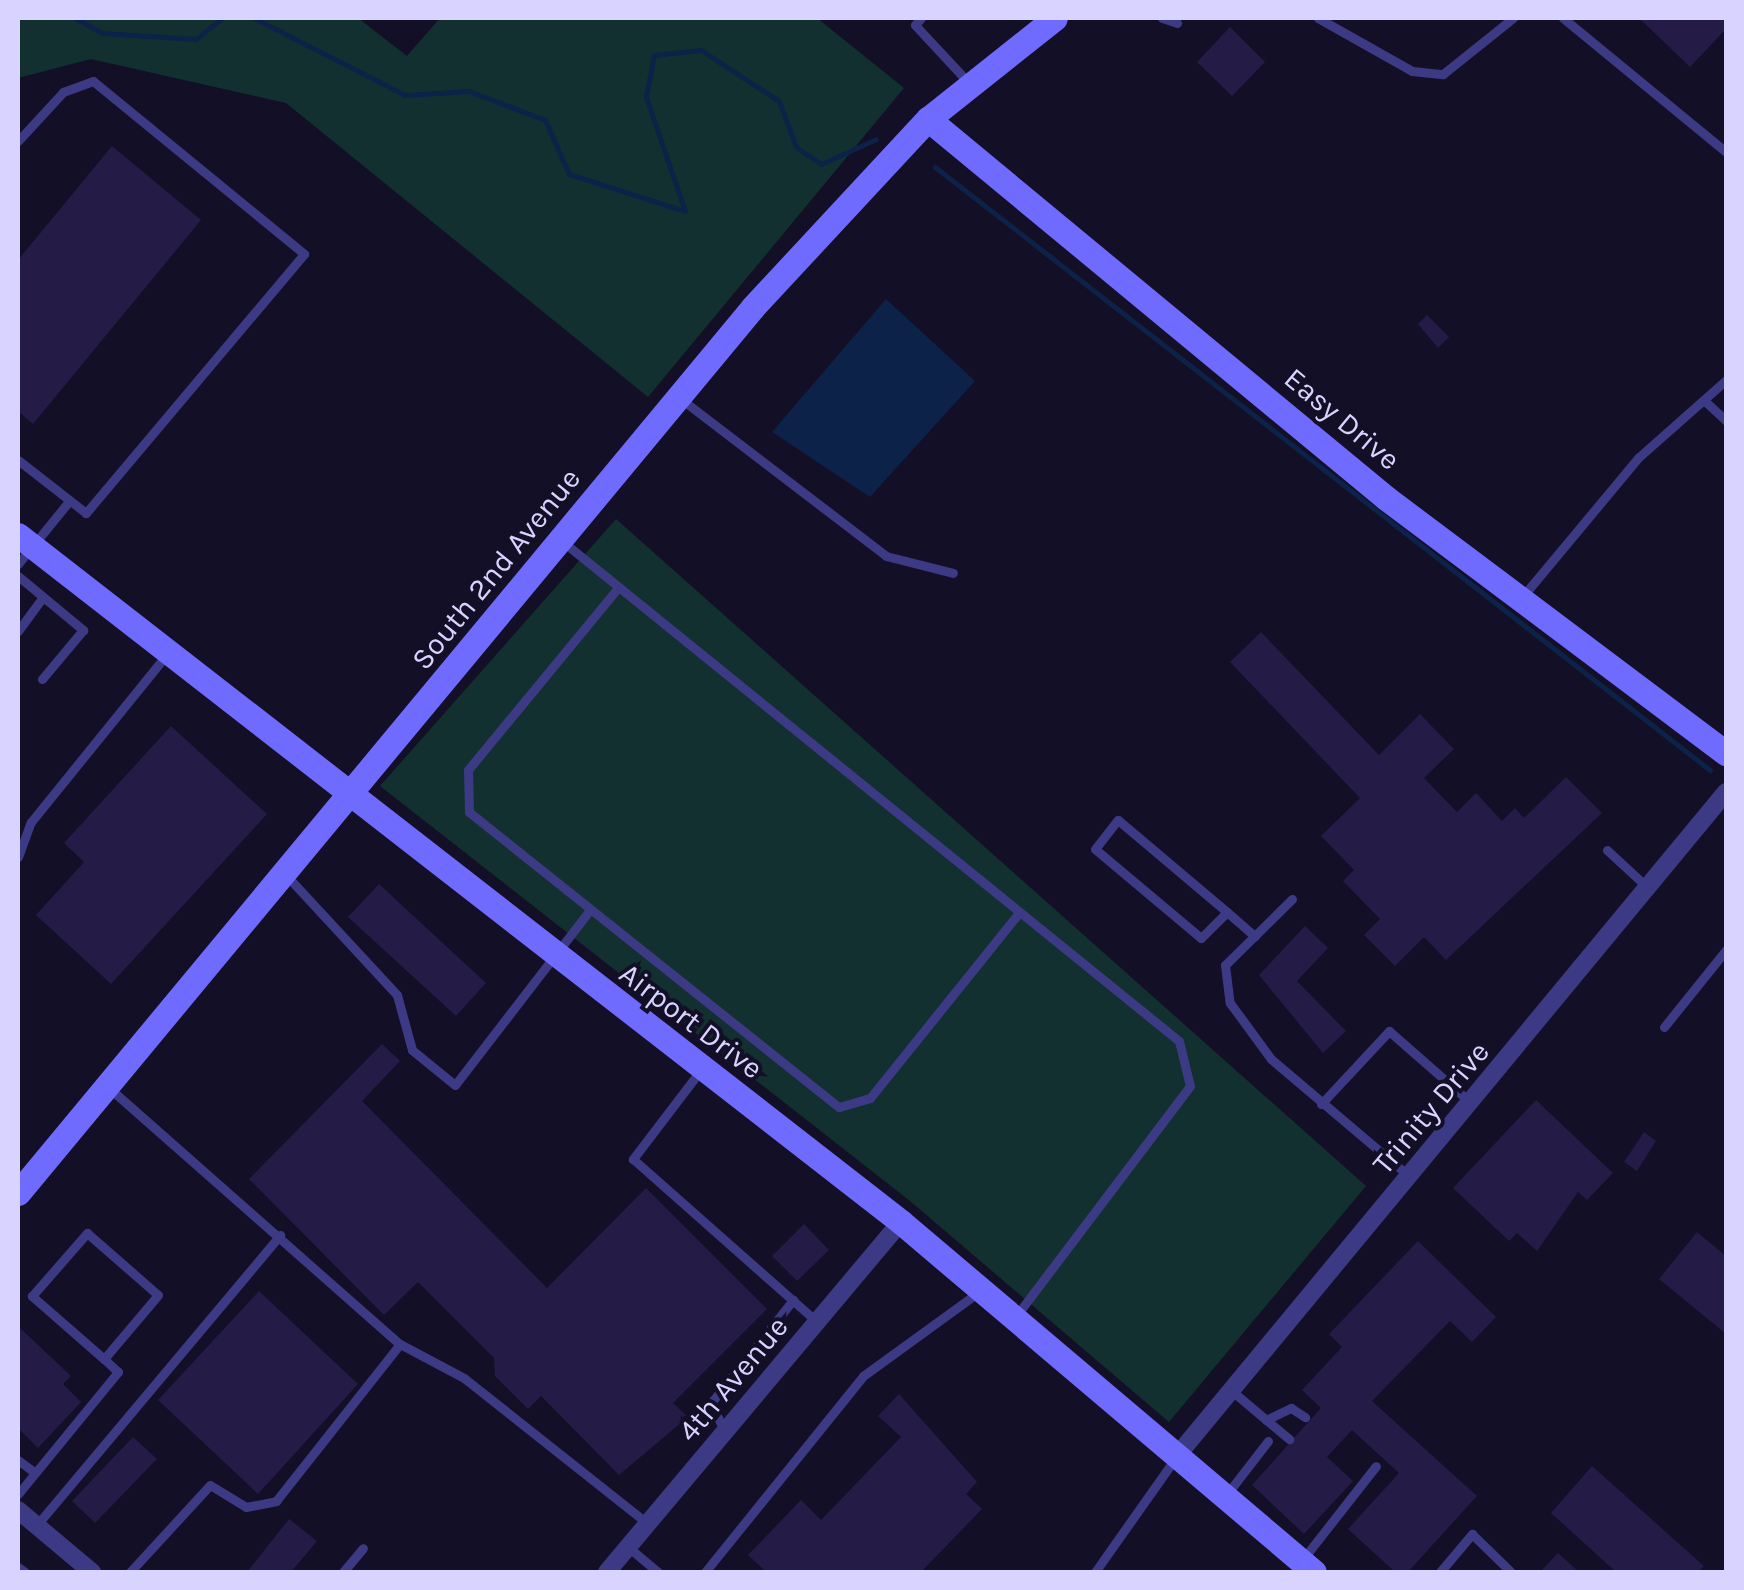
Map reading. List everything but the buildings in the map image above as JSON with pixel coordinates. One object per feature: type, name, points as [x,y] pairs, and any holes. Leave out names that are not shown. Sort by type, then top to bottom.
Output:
[{"type":"street","name":"South 2nd Avenue","points":[[18,1193],[349,800],[679,398],[928,118],[1055,18]]},
{"type":"street","name":"Easy Drive","points":[[928,118],[1386,498],[1523,596],[1726,753]]},
{"type":"street","name":"Airport Drive","points":[[22,549],[167,654],[349,800],[901,1222],[1308,1567]]},
{"type":"street","name":"Trinity Drive","points":[[1176,1457],[1726,792]]},
{"type":"street","name":"4th Avenue","points":[[607,1572],[901,1222]]},
{"type":"street","points":[[18,1510],[92,1572]]},
{"type":"lane","points":[[922,18],[914,25],[970,84]]},
{"type":"lane","points":[[1162,18],[1177,23]]},
{"type":"lane","points":[[1318,18],[1412,71],[1443,74],[1513,18]]},
{"type":"lane","points":[[1562,18],[1726,152]]},
{"type":"lane","points":[[18,140],[63,92],[93,82],[304,254],[86,513],[18,460]]},
{"type":"lane","points":[[1523,596],[1639,456],[1707,403],[1726,380]]},
{"type":"lane","points":[[679,398],[886,556],[954,574]]},
{"type":"lane","points":[[1707,403],[1726,421]]},
{"type":"lane","points":[[22,549],[70,500]]},
{"type":"lane","points":[[561,541],[1018,916],[1179,1040],[1190,1086],[1014,1318]]},
{"type":"lane","points":[[18,576],[83,630],[42,679]]},
{"type":"lane","points":[[617,589],[462,788],[469,812],[839,1107],[870,1098],[1018,916]]},
{"type":"lane","points":[[18,631],[43,597]]},
{"type":"lane","points":[[18,858],[31,822],[167,654]]},
{"type":"lane","points":[[1227,912],[1202,938],[1094,849],[1118,820],[1227,912],[1255,936]]},
{"type":"lane","points":[[1607,850],[1648,888]]},
{"type":"lane","points":[[286,875],[397,994],[412,1050],[455,1085],[556,960],[590,910]]},
{"type":"lane","points":[[1292,899],[1224,965],[1230,1003],[1321,1104],[1410,1177]]},
{"type":"lane","points":[[1664,1028],[1726,950]]},
{"type":"lane","points":[[1321,1104],[1389,1031],[1471,1102]]},
{"type":"lane","points":[[702,1069],[632,1159],[817,1322]]},
{"type":"lane","points":[[108,1086],[400,1344],[464,1378],[648,1524]]},
{"type":"lane","points":[[18,1494],[118,1372],[32,1296],[88,1233],[158,1295],[104,1359]]},
{"type":"lane","points":[[36,1526],[280,1235]]},
{"type":"lane","points":[[705,1572],[864,1376],[981,1290]]},
{"type":"lane","points":[[725,1432],[711,1404],[794,1300]]},
{"type":"lane","points":[[130,1572],[210,1485],[246,1507],[276,1500],[400,1344]]},
{"type":"lane","points":[[1232,1391],[1289,1440]]},
{"type":"lane","points":[[1266,1420],[1291,1408],[1305,1417]]},
{"type":"lane","points":[[1225,1497],[1268,1441]]},
{"type":"lane","points":[[1096,1572],[1176,1457]]},
{"type":"lane","points":[[18,1460],[35,1474]]},
{"type":"lane","points":[[1308,1567],[1376,1466]]},
{"type":"lane","points":[[1440,1572],[1472,1534],[1511,1572]]},
{"type":"lane","points":[[628,1547],[658,1572]]},
{"type":"lane","points":[[343,1572],[363,1548]]},
{"type":"lane","points":[[18,1566],[25,1572]]},
{"type":"green space","points":[[18,18],[358,18],[407,56],[440,18],[817,18],[904,88],[648,397],[286,103],[91,59],[18,78]]},
{"type":"green space","points":[[616,519],[1366,1186],[1169,1422],[910,1201],[380,786]]},
{"type":"water","points":[[886,299],[975,381],[870,497],[772,432]]},
{"type":"waterway","points":[[75,18],[102,33],[196,39],[222,18]]},
{"type":"waterway","points":[[254,18],[405,95],[469,91],[545,120],[569,174],[685,211],[646,97],[654,55],[701,50],[779,101],[796,147],[821,164],[876,139]]},
{"type":"waterway","points":[[935,167],[1710,770]]}]
